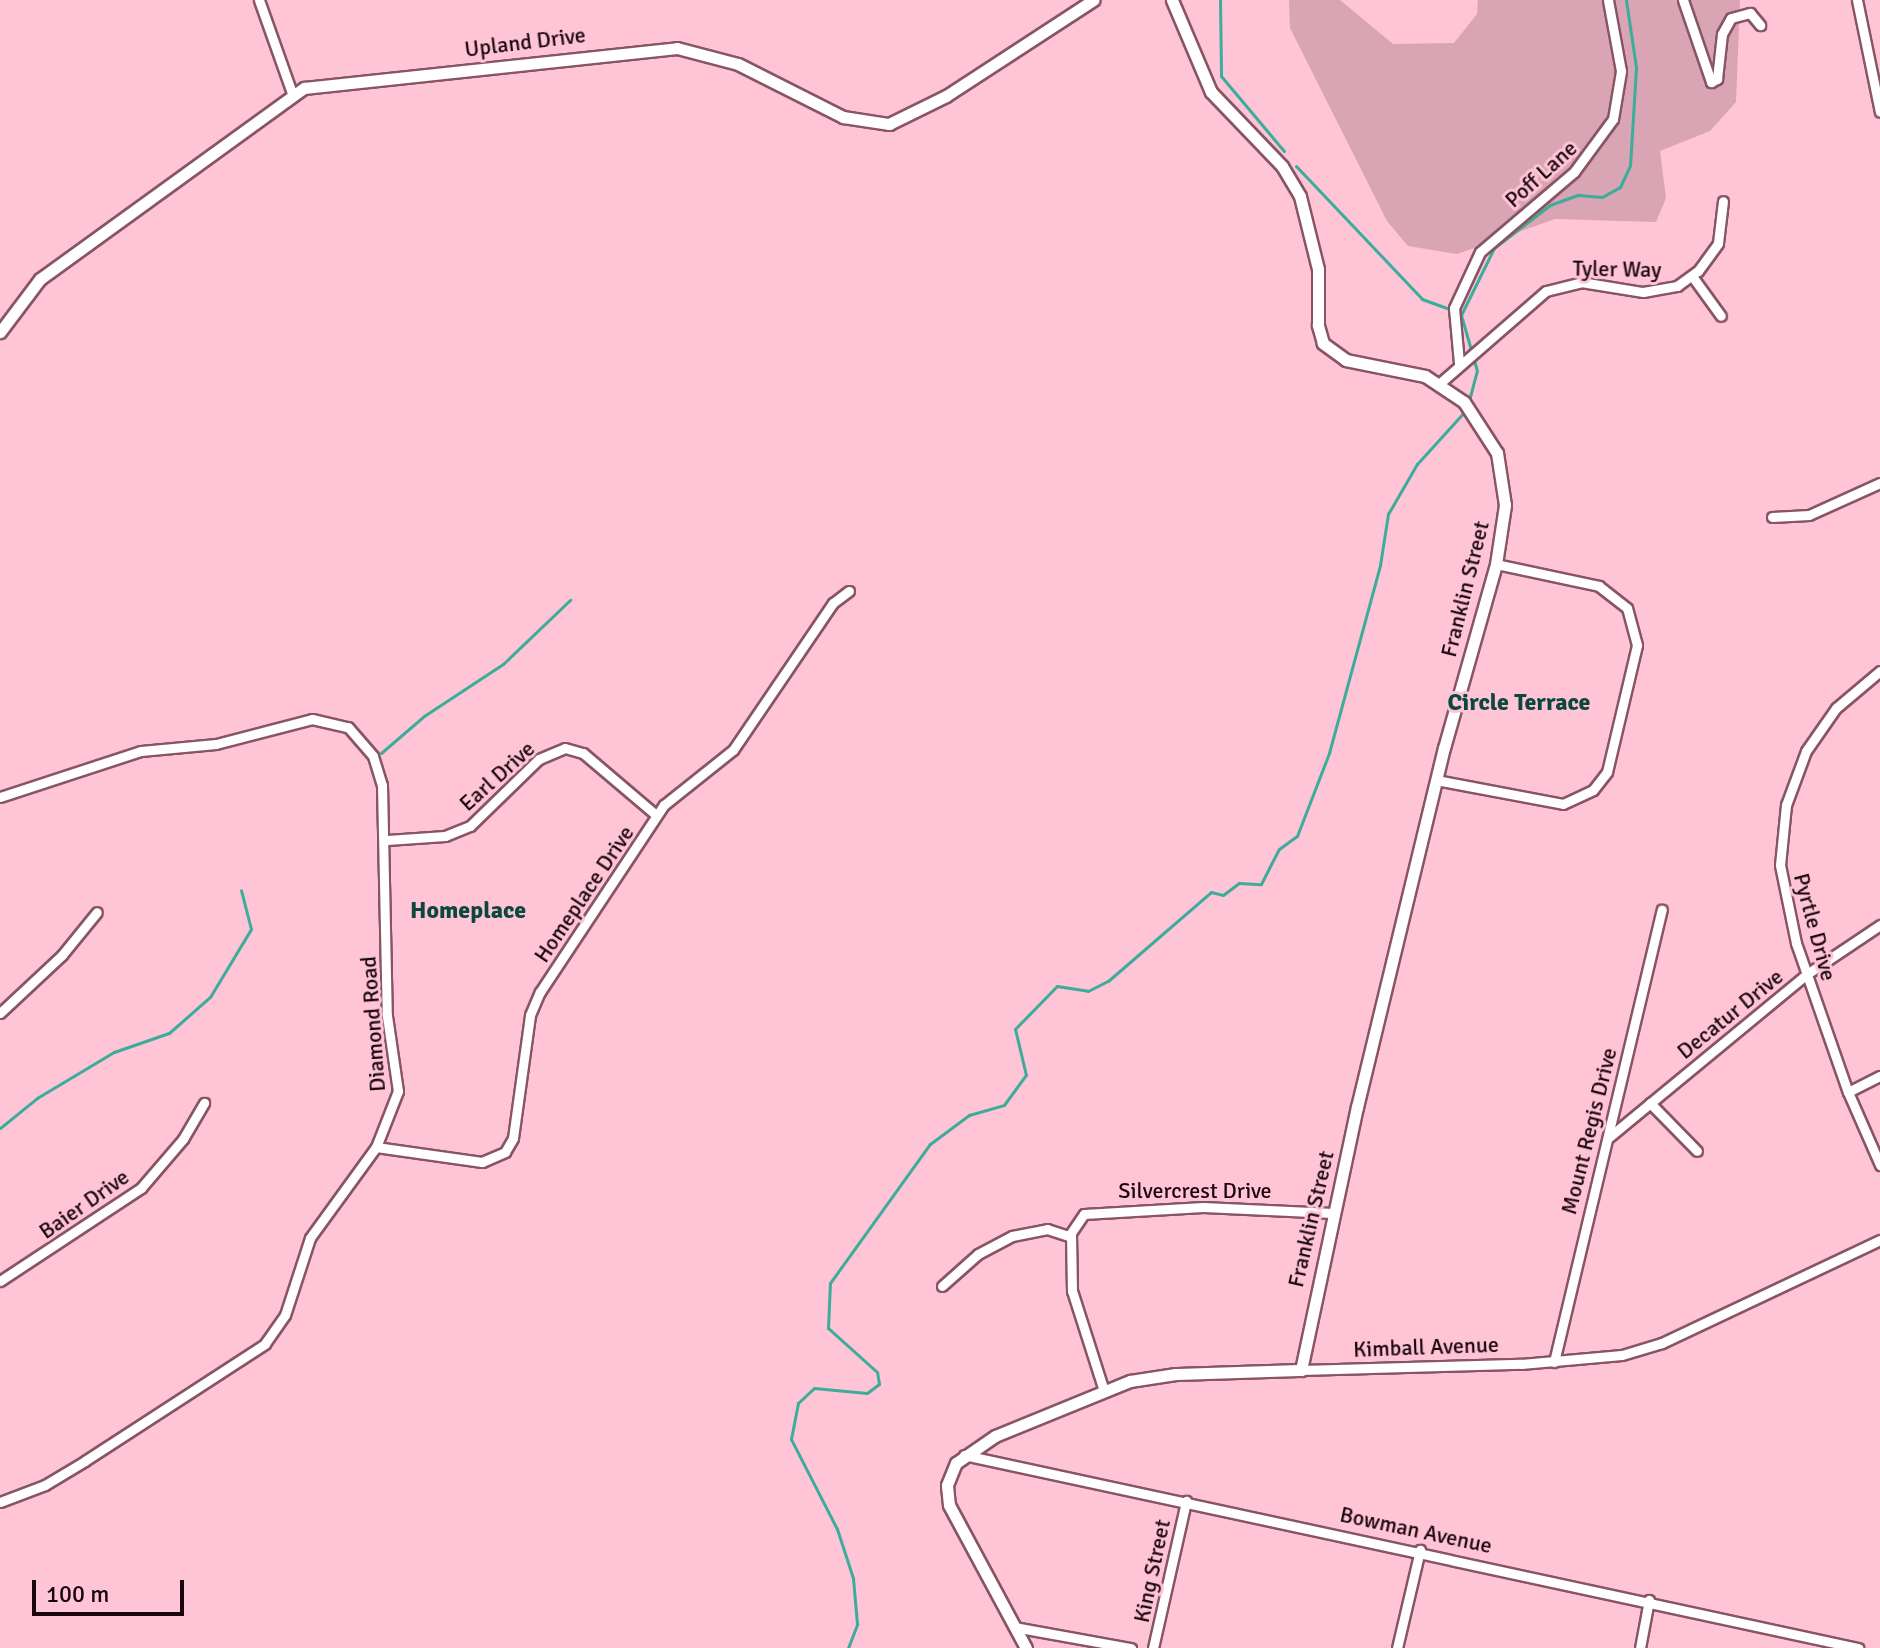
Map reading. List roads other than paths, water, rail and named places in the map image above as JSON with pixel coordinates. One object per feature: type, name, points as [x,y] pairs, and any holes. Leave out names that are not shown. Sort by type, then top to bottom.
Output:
[{"type":"street","points":[[259,0],[292,93]]},
{"type":"street","name":"Upland Drive","points":[[0,332],[40,279],[292,93],[313,86],[677,48],[738,64],[843,117],[889,124],[946,96],[1093,0]]},
{"type":"street","name":"Franklin Street","points":[[1172,0],[1211,92],[1282,166],[1300,196],[1318,269],[1318,325],[1323,343],[1346,360],[1440,383],[1477,417],[1497,453],[1504,484],[1496,564],[1436,780],[1333,1213],[1301,1370]]},
{"type":"street","name":"Poff Lane","points":[[1462,361],[1454,308],[1480,252],[1574,172],[1613,119],[1621,71],[1608,0]]},
{"type":"street","points":[[1683,0],[1711,82],[1717,79],[1722,34],[1731,18],[1750,13],[1760,25]]},
{"type":"street","points":[[1857,0],[1876,62],[1880,112]]},
{"type":"street","name":"Tyler Way","points":[[1440,383],[1546,291],[1581,282],[1661,291],[1692,276],[1718,243],[1723,201]]},
{"type":"street","points":[[1692,276],[1721,316]]},
{"type":"street","points":[[1772,517],[1809,515],[1880,483]]},
{"type":"street","points":[[1436,780],[1563,804],[1593,790],[1607,772],[1637,645],[1627,608],[1599,586],[1496,564]]},
{"type":"street","name":"Homeplace Drive","points":[[376,1147],[482,1162],[505,1152],[513,1138],[535,1002],[656,815],[733,750],[833,603],[849,591]]},
{"type":"street","name":"Pyrtle Drive","points":[[1880,671],[1816,733],[1786,805],[1782,880],[1807,974],[1848,1092],[1880,1165]]},
{"type":"street","name":"Diamond Road","points":[[0,797],[125,754],[216,744],[287,723],[325,719],[358,735],[373,756],[382,785],[387,840],[386,1005],[398,1091],[376,1147],[313,1233],[285,1315],[265,1344],[58,1477],[0,1502]]},
{"type":"street","name":"Earl Drive","points":[[387,840],[458,832],[481,818],[539,759],[565,748],[583,753],[656,815]]},
{"type":"street","name":"Mount Regis Drive","points":[[1554,1362],[1662,910]]},
{"type":"street","points":[[0,1013],[62,955],[97,912]]},
{"type":"street","name":"Decatur Drive","points":[[1608,1138],[1807,974],[1880,925]]},
{"type":"street","points":[[1848,1092],[1880,1076]]},
{"type":"street","name":"Baier Drive","points":[[0,1281],[141,1188],[183,1139],[204,1103]]},
{"type":"street","points":[[1650,1103],[1697,1151]]},
{"type":"street","name":"Silvercrest Drive","points":[[1071,1237],[1079,1219],[1096,1210],[1203,1207],[1333,1213]]},
{"type":"street","points":[[942,1286],[978,1254],[1012,1236],[1047,1229],[1071,1237],[1072,1291],[1104,1391]]},
{"type":"street","name":"Kimball Avenue","points":[[964,1455],[995,1436],[1104,1391],[1162,1376],[1554,1362],[1609,1357],[1662,1343],[1880,1240]]},
{"type":"street","points":[[964,1455],[949,1476],[949,1505],[1026,1648]]},
{"type":"street","name":"Bowman Avenue","points":[[964,1455],[1420,1550],[1856,1648]]},
{"type":"street","name":"King Street","points":[[1153,1648],[1186,1501]]},
{"type":"street","points":[[1397,1648],[1420,1550]]},
{"type":"street","points":[[1640,1648],[1649,1600]]},
{"type":"street","points":[[1014,1627],[1131,1648]]},
{"type":"waterway","points":[[1220,0],[1221,76],[1284,151]]},
{"type":"waterway","points":[[1468,404],[1477,371],[1461,315],[1494,248],[1550,205],[1578,195],[1602,197],[1620,187],[1630,166],[1636,67],[1626,0]]},
{"type":"waterway","points":[[1296,166],[1422,299],[1450,309]]},
{"type":"waterway","points":[[848,1648],[857,1624],[853,1578],[837,1529],[791,1439],[798,1403],[814,1388],[867,1393],[879,1384],[877,1372],[828,1328],[830,1283],[930,1144],[969,1115],[1004,1105],[1026,1075],[1015,1029],[1057,986],[1088,991],[1108,981],[1211,892],[1223,895],[1239,883],[1261,884],[1279,849],[1297,836],[1329,753],[1380,565],[1388,514],[1417,464],[1465,411]]},
{"type":"waterway","points":[[381,753],[424,716],[503,664],[570,600]]},
{"type":"waterway","points":[[0,1128],[37,1098],[114,1052],[169,1033],[210,997],[251,929],[241,890]]},
{"type":"district","name":"Circle Terrace","points":[[1519,703]]},
{"type":"district","name":"Homeplace","points":[[468,911]]}]
